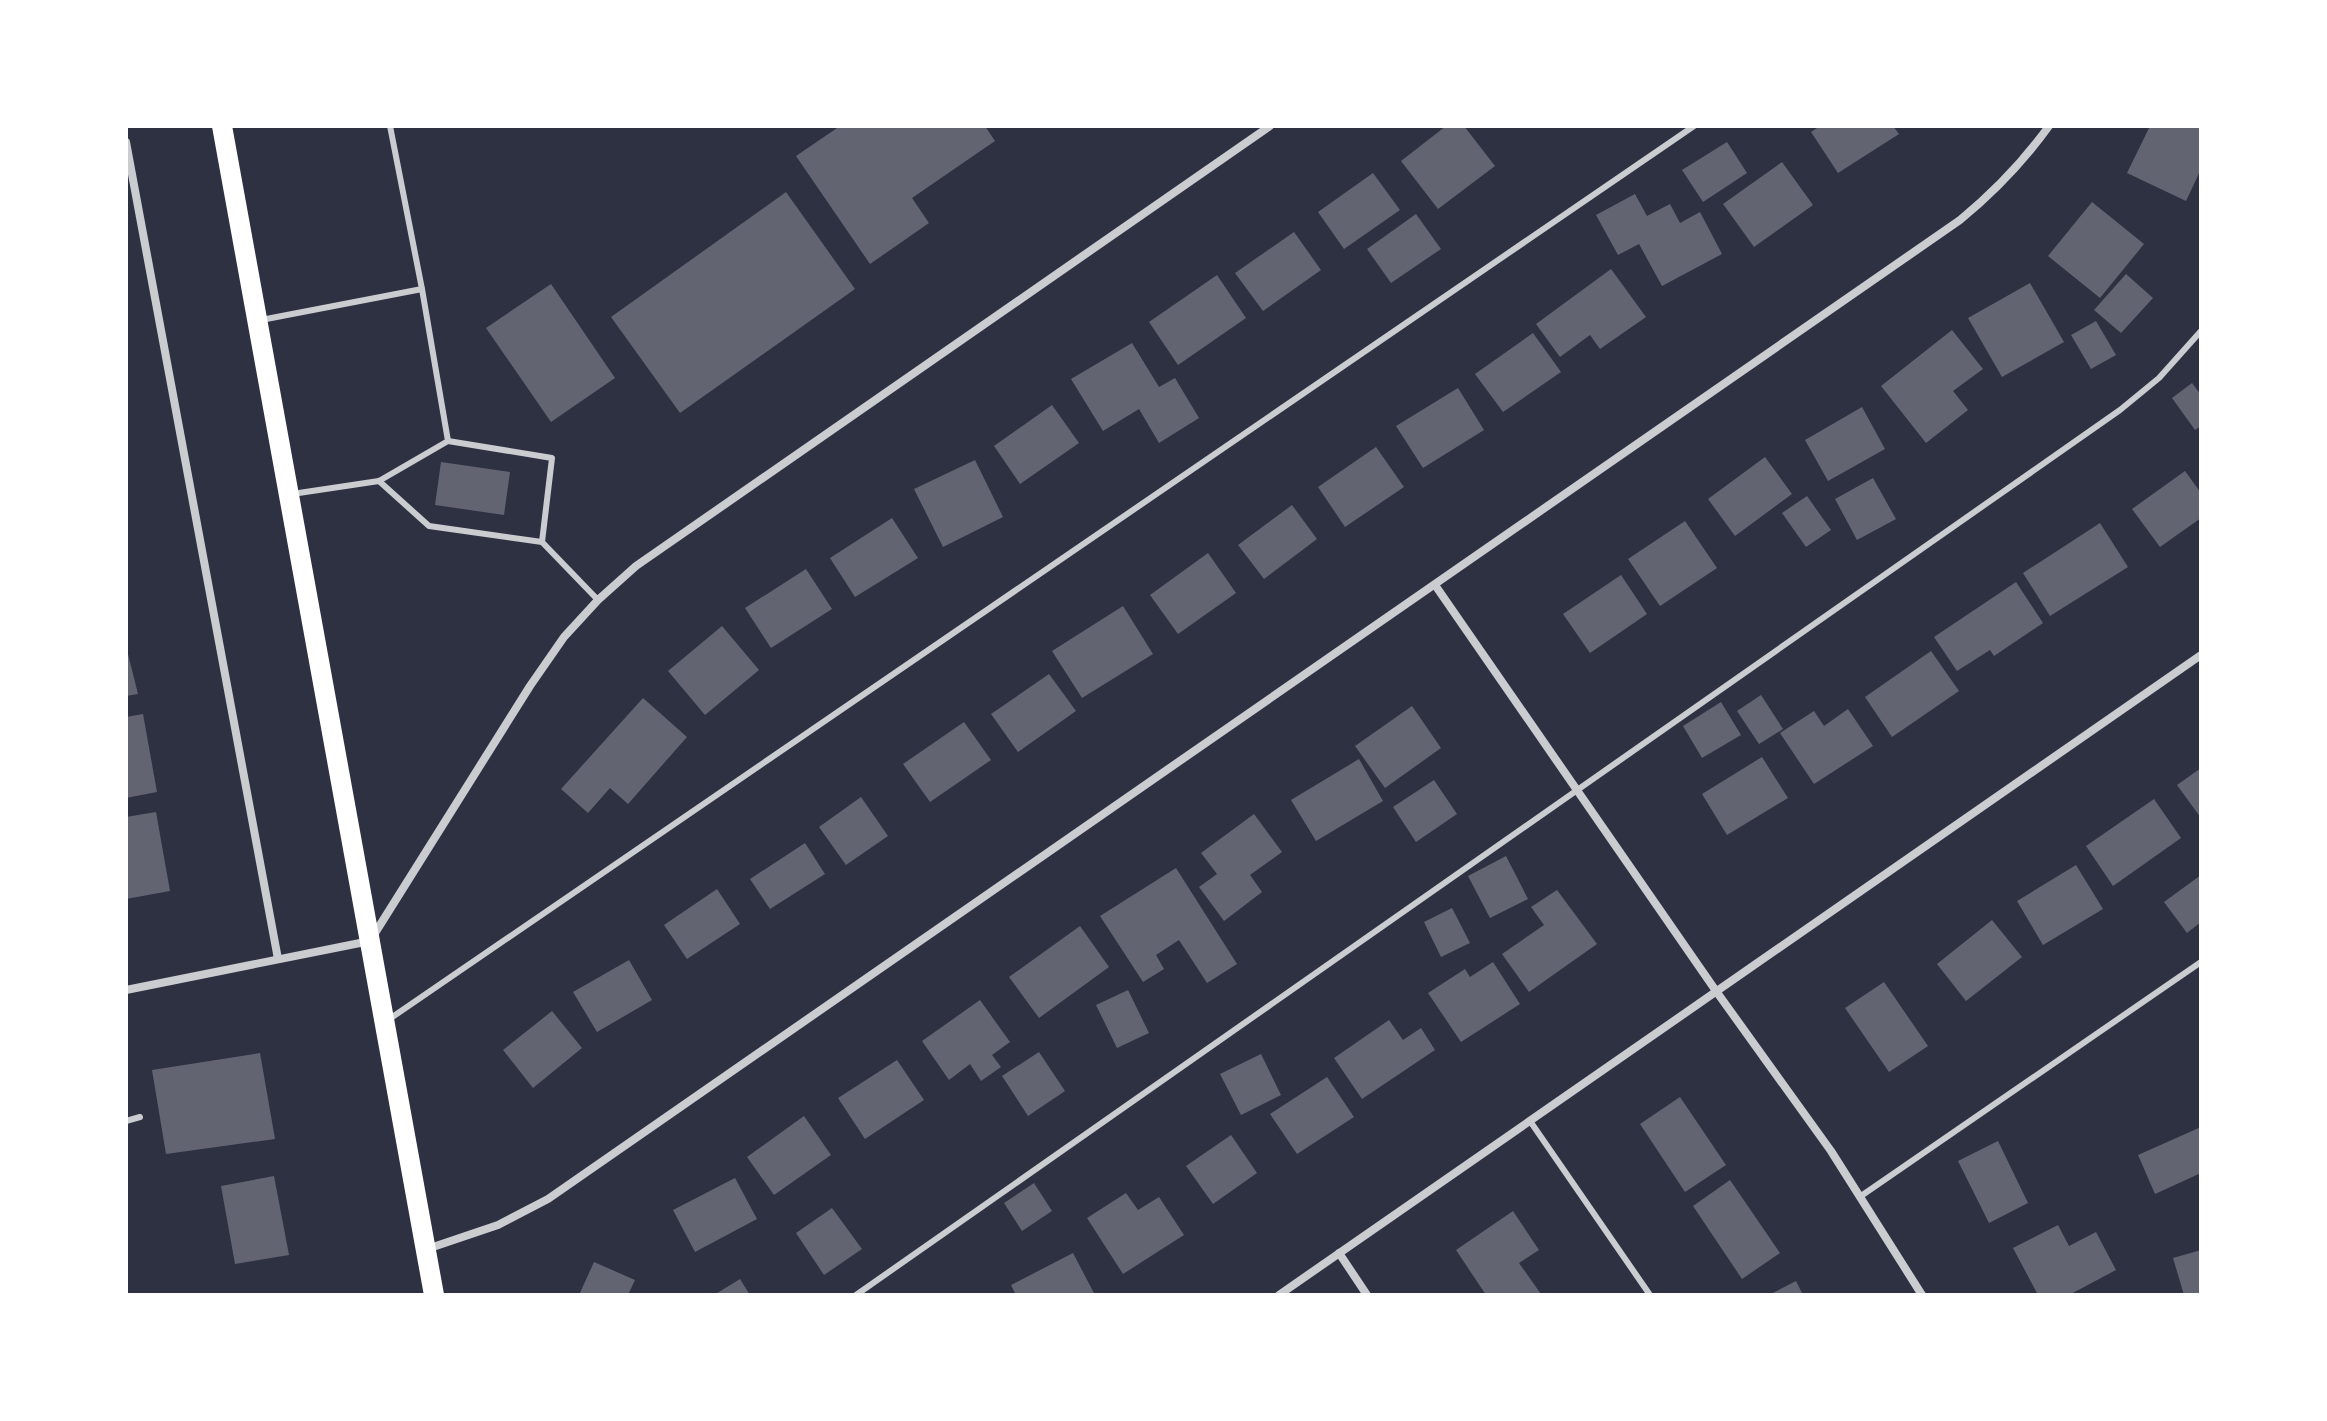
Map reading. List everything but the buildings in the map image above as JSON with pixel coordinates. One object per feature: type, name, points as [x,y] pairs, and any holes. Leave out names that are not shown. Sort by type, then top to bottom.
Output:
[{"type":"main road","points":[[222,126],[434,1295]]},
{"type":"street","points":[[126,990],[370,941],[530,686],[564,637],[598,600],[636,566],[1270,126]]},
{"type":"street","points":[[426,1249],[498,1225],[548,1199],[1960,220],[1994,191],[2049,126]]},
{"type":"street","points":[[126,142],[278,959]]},
{"type":"street","points":[[1435,585],[1861,1196],[1922,1295]]},
{"type":"street","points":[[1279,1295],[2201,655]]},
{"type":"street","points":[[1339,1253],[1367,1295]]},
{"type":"lane","points":[[390,126],[448,441]]},
{"type":"lane","points":[[385,1022],[1694,126]]},
{"type":"lane","points":[[257,320],[422,289]]},
{"type":"lane","points":[[856,1295],[2120,410],[2159,378],[2201,331]]},
{"type":"lane","points":[[289,494],[379,481],[448,441],[552,458],[542,542]]},
{"type":"lane","points":[[379,481],[429,526],[542,542],[598,600]]},
{"type":"lane","points":[[1861,1196],[2201,962]]},
{"type":"lane","points":[[126,1121],[140,1117]]},
{"type":"lane","points":[[1530,1121],[1650,1295]]}]
